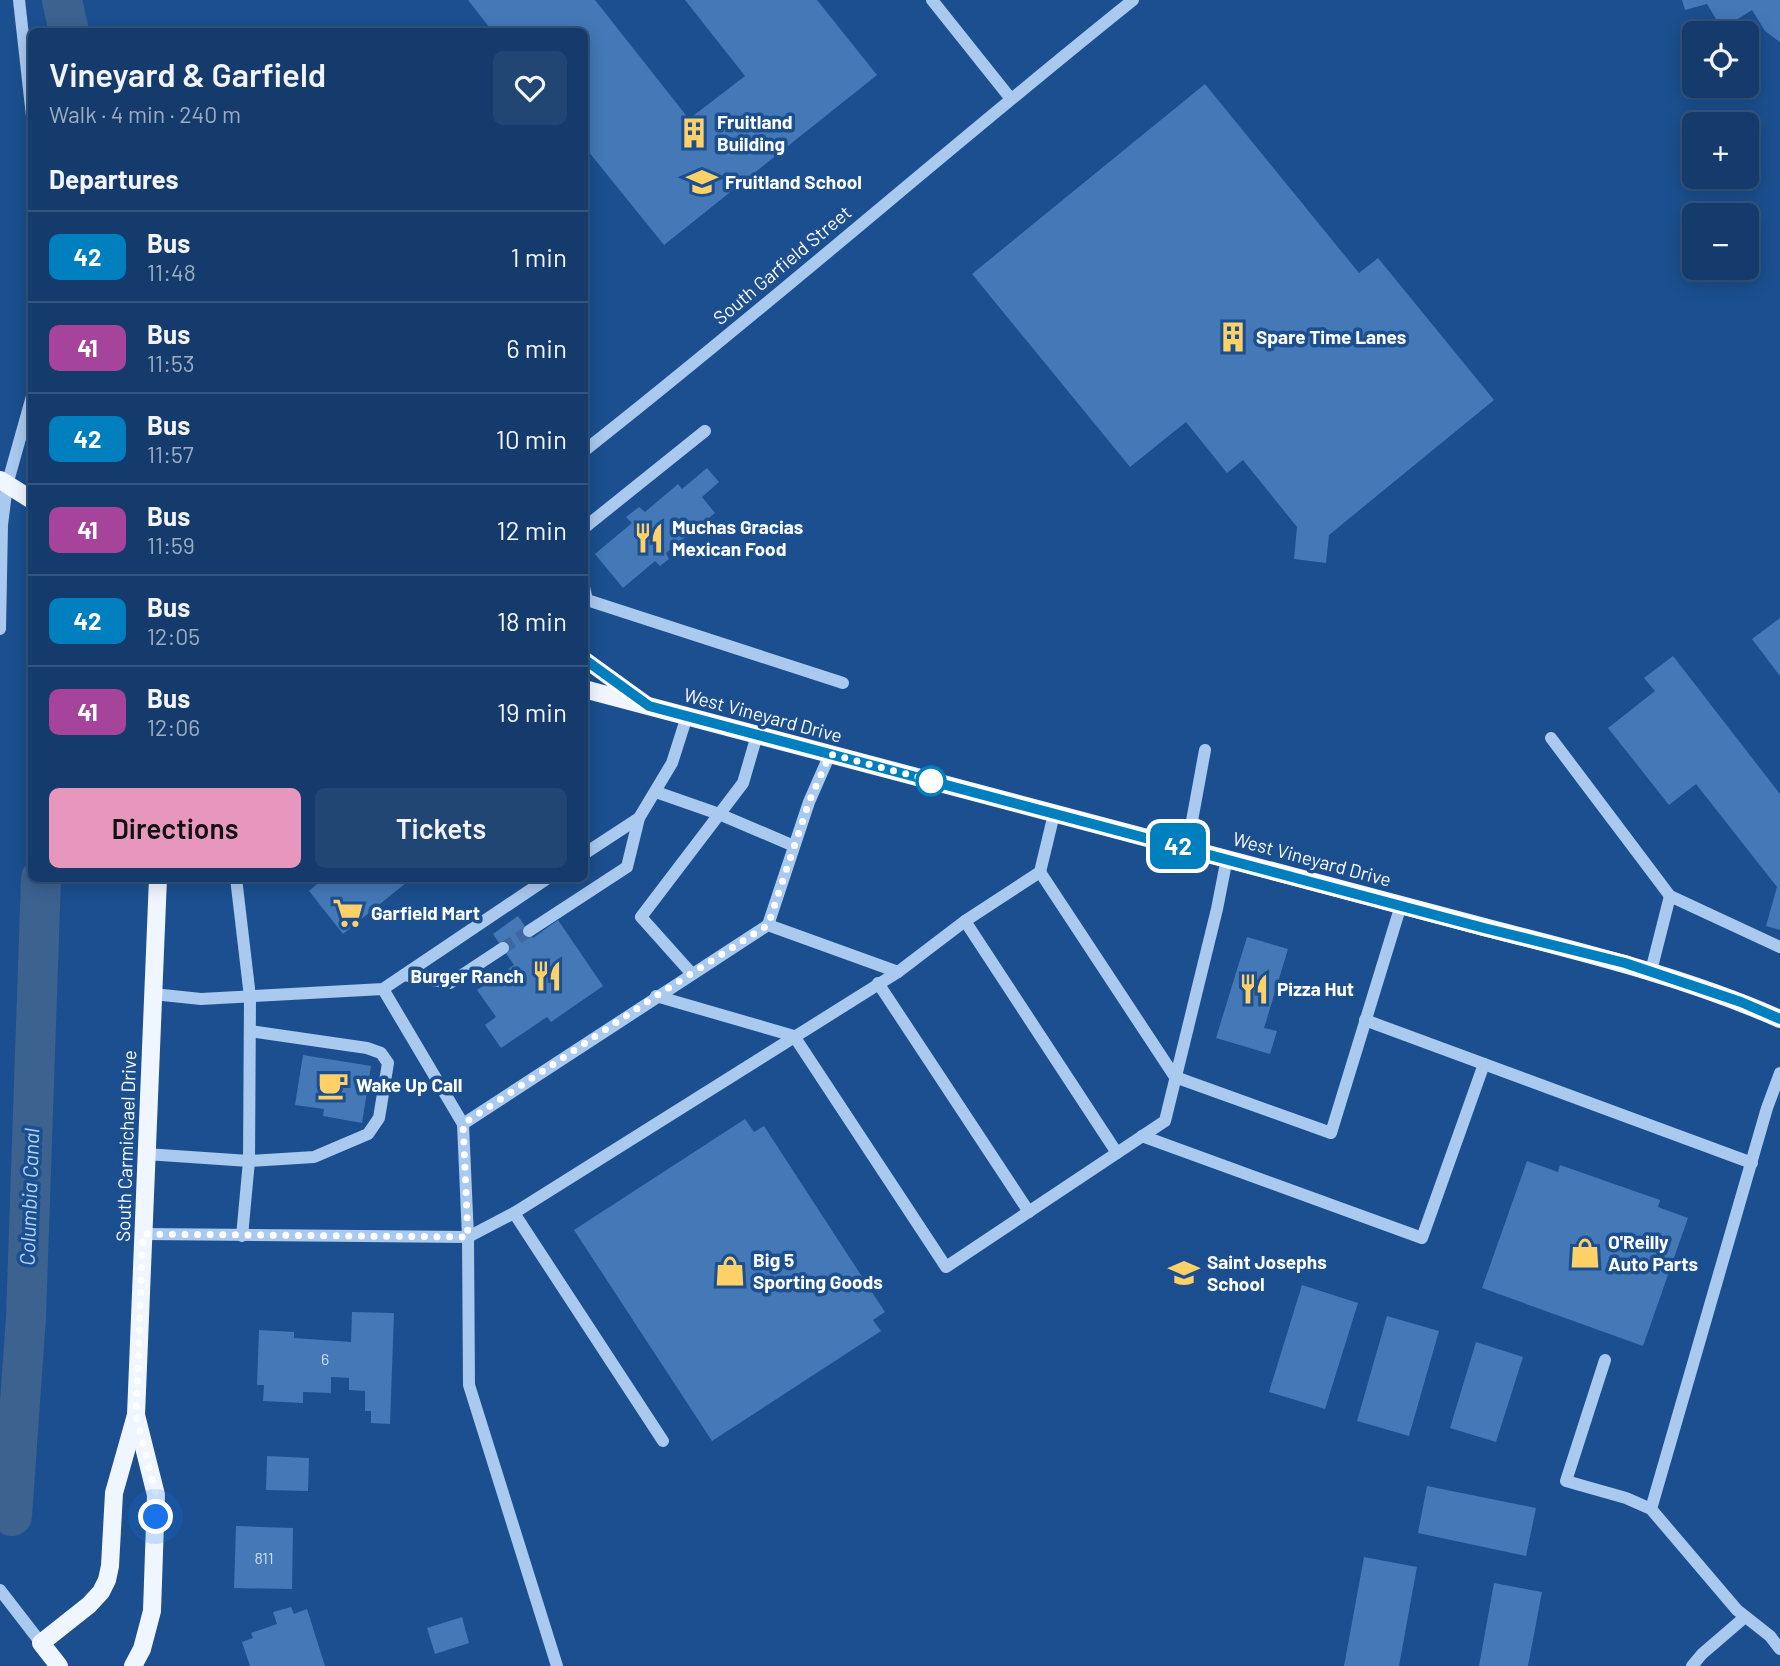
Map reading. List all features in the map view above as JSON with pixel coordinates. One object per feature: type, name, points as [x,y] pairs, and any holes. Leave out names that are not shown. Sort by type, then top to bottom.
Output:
[{"type":"main road","points":[[3,482],[28,498]]},
{"type":"main road","name":"West Vineyard Drive","points":[[588,690],[1651,971],[1741,1002],[1780,1019]]},
{"type":"main road","name":"South Carmichael Drive","points":[[41,1643],[89,1605],[101,1592],[107,1580],[114,1493],[136,1415],[158,882]]},
{"type":"main road","name":"South Carmichael Drive","points":[[133,1666],[142,1649],[152,1611],[156,1495],[136,1415]]},
{"type":"main road","points":[[41,1643],[59,1666]]},
{"type":"street","points":[[19,0],[28,80]]},
{"type":"street","points":[[932,0],[1011,99]]},
{"type":"street","name":"South Garfield Street","points":[[588,448],[1133,0]]},
{"type":"street","points":[[0,629],[3,482],[28,408]]},
{"type":"street","points":[[588,525],[705,431]]},
{"type":"street","points":[[588,600],[843,683]]},
{"type":"street","points":[[588,662],[649,706]]},
{"type":"street","points":[[528,931],[627,867],[639,818],[672,763],[687,716]]},
{"type":"street","points":[[692,974],[641,917],[743,783],[757,735]]},
{"type":"street","points":[[1551,738],[1670,896],[1780,947]]},
{"type":"street","points":[[1187,848],[1205,750]]},
{"type":"street","points":[[463,1124],[768,925],[809,802],[830,754]]},
{"type":"street","points":[[656,792],[719,814],[794,846]]},
{"type":"street","points":[[143,1234],[468,1237],[514,1213],[898,971],[965,921],[1040,872],[1054,814]]},
{"type":"street","points":[[588,851],[639,818]]},
{"type":"street","points":[[656,996],[794,1036],[946,1267],[1165,1121],[1227,858]]},
{"type":"street","points":[[1040,872],[1175,1077],[1331,1133],[1401,905]]},
{"type":"street","points":[[236,882],[250,997],[249,1161],[242,1236]]},
{"type":"street","points":[[153,995],[201,999],[383,989],[542,882]]},
{"type":"street","points":[[1651,971],[1670,896]]},
{"type":"street","points":[[965,921],[1117,1153]]},
{"type":"street","points":[[768,925],[898,971]]},
{"type":"street","points":[[404,975],[450,983],[503,948]]},
{"type":"street","points":[[878,983],[1029,1212]]},
{"type":"street","points":[[383,989],[463,1124],[470,1385],[557,1666]]},
{"type":"street","points":[[1365,1020],[1752,1163]]},
{"type":"street","points":[[146,1154],[249,1161],[314,1157],[368,1134],[379,1118],[388,1062],[381,1053],[367,1048],[250,1031]]},
{"type":"street","points":[[1142,1136],[1422,1238],[1484,1064]]},
{"type":"street","points":[[1651,1509],[1767,1108],[1780,1073]]},
{"type":"street","points":[[514,1213],[663,1441]]},
{"type":"street","points":[[1605,1360],[1566,1481],[1626,1498],[1651,1509],[1737,1610],[1770,1636],[1780,1649]]},
{"type":"street","points":[[0,1590],[41,1643]]},
{"type":"street","points":[[1692,1666],[1745,1617]]},
{"type":"building","name":"Fruitland Building","points":[[468,0],[595,0],[689,119],[745,76],[685,0],[817,0],[877,75],[664,245],[588,151],[588,28],[490,28]]},
{"type":"building","points":[[1682,0],[1780,0],[1780,42],[1765,31],[1752,10],[1735,21],[1717,21],[1707,4],[1685,10]]},
{"type":"building","name":"Spare Time Lanes","points":[[1205,84],[1359,273],[1378,258],[1494,400],[1329,535],[1326,563],[1294,559],[1297,527],[1243,460],[1227,473],[1186,422],[1130,467],[972,274]]},
{"type":"building","name":"Muchas Gracias Mexican Food","points":[[707,468],[719,482],[702,497],[715,513],[666,553],[669,559],[660,566],[655,561],[623,588],[595,554],[632,523],[626,517],[639,507],[645,512],[678,484],[682,489]]},
{"type":"building","points":[[1780,618],[1780,676],[1752,639]]},
{"type":"building","points":[[1673,656],[1780,794],[1780,930],[1766,926],[1777,887],[1696,784],[1669,805],[1608,728],[1655,691],[1644,678]]},
{"type":"building","name":"Garfield Mart","points":[[319,882],[407,882],[343,934],[309,891]]},
{"type":"building","name":"Burger Ranch","points":[[518,916],[533,938],[558,920],[603,986],[551,1022],[547,1017],[501,1048],[485,1025],[496,1017],[477,990],[514,965],[493,934]]},
{"type":"building","name":"Pizza Hut","points":[[1247,937],[1288,949],[1264,1028],[1277,1031],[1270,1054],[1216,1038]]},
{"type":"building","name":"Wake Up Call","points":[[303,1055],[371,1066],[362,1123],[323,1116],[324,1109],[295,1105]]},
{"type":"building","name":"Big 5 Sporting Goods","points":[[745,1119],[754,1132],[764,1126],[885,1312],[873,1320],[881,1331],[712,1441],[574,1230]]},
{"type":"building","name":"O'Reilly Auto Parts","points":[[1527,1161],[1558,1172],[1560,1165],[1660,1200],[1658,1207],[1688,1218],[1643,1346],[1482,1288]]},
{"type":"building","points":[[1302,1285],[1358,1303],[1325,1409],[1269,1392]]},
{"type":"building","points":[[352,1312],[394,1313],[390,1424],[371,1423],[371,1411],[365,1411],[365,1391],[349,1390],[349,1378],[331,1377],[331,1393],[303,1392],[303,1403],[263,1401],[264,1385],[257,1385],[259,1330],[294,1332],[294,1338],[351,1342]]},
{"type":"building","points":[[1387,1316],[1439,1331],[1409,1436],[1357,1421]]},
{"type":"building","points":[[1476,1342],[1523,1357],[1496,1442],[1450,1428]]},
{"type":"building","points":[[267,1456],[309,1458],[308,1491],[266,1490]]},
{"type":"building","points":[[1427,1486],[1536,1508],[1526,1556],[1418,1533]]},
{"type":"building","points":[[236,1526],[293,1528],[292,1589],[234,1588]]},
{"type":"building","points":[[1364,1557],[1417,1567],[1399,1666],[1344,1666]]},
{"type":"building","points":[[1494,1583],[1542,1592],[1528,1666],[1479,1666]]},
{"type":"building","points":[[291,1607],[294,1614],[307,1609],[325,1666],[250,1666],[242,1642],[253,1638],[251,1633],[277,1624],[273,1612]]},
{"type":"building","points":[[462,1617],[469,1643],[435,1654],[427,1628]]},
{"type":"waterway","name":"Columbia Canal","points":[[62,0],[68,28]]},
{"type":"waterway","name":"Columbia Canal","points":[[12,1516],[26,1317],[41,882]]},
{"type":"tunnel","points":[[503,948],[529,931]]},
{"type":"bus line","name":"42","points":[[588,662],[649,706],[1625,963],[1741,1002],[1780,1019]]},
{"type":"place","name":"Fruitland Building","points":[[694,133]]},
{"type":"place","name":"Fruitland School","points":[[702,182]]},
{"type":"place","name":"Spare Time Lanes","points":[[1233,337]]},
{"type":"place","name":"Muchas Gracias Mexican Food","points":[[649,538]]},
{"type":"place","name":"Garfield Mart","points":[[348,913]]},
{"type":"place","name":"Burger Ranch","points":[[547,976]]},
{"type":"place","name":"Pizza Hut","points":[[1254,989]]},
{"type":"place","name":"Wake Up Call","points":[[333,1085]]},
{"type":"place","name":"O'Reilly Auto Parts","points":[[1585,1253]]},
{"type":"place","name":"Big 5 Sporting Goods","points":[[730,1271]]},
{"type":"place","name":"Saint Josephs School","points":[[1184,1273]]},
{"type":"route","points":[[156,1517],[156,1495],[136,1415],[143,1234],[468,1237],[463,1124],[768,925],[809,802],[830,754],[931,781]]}]
